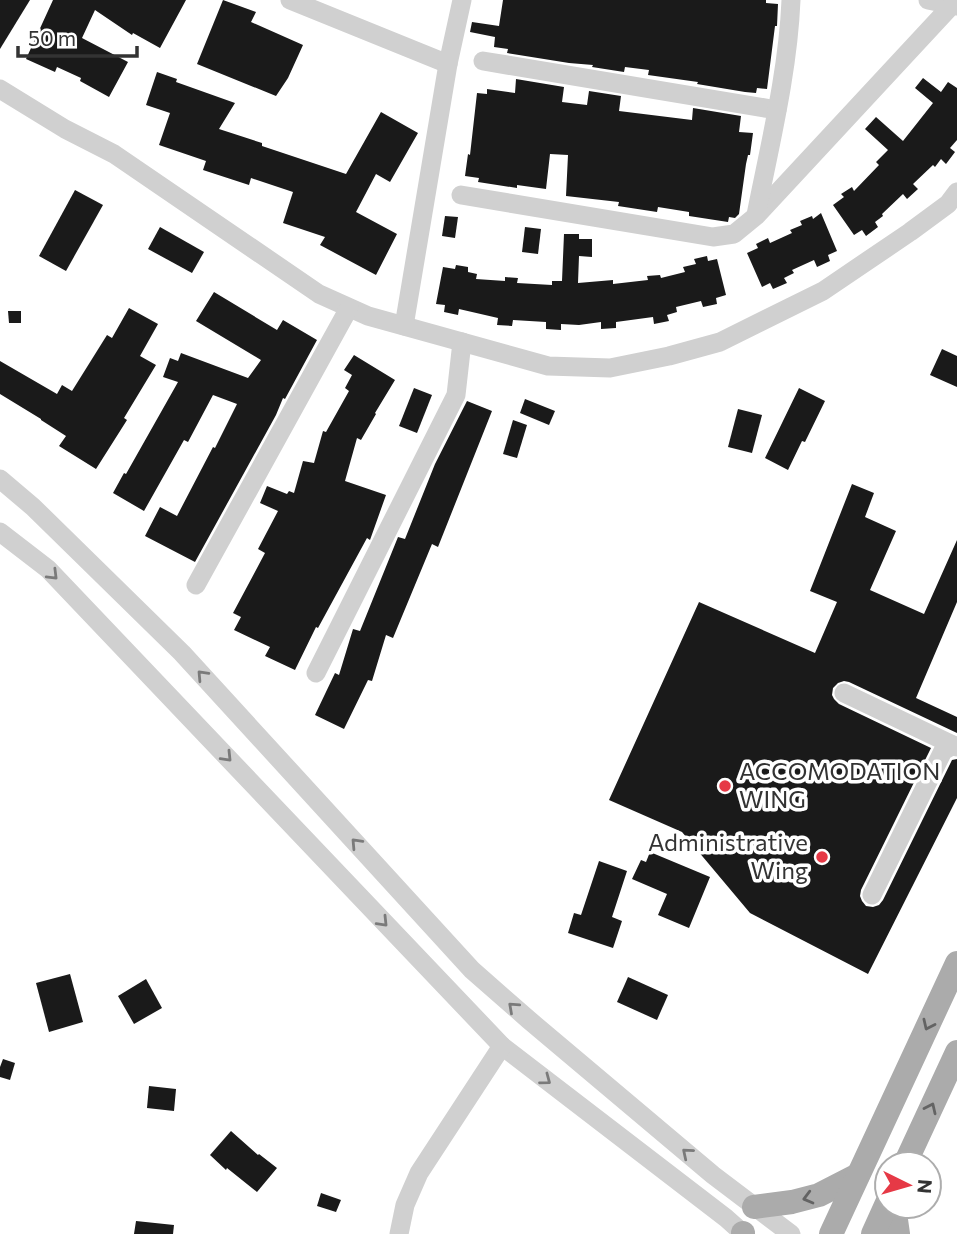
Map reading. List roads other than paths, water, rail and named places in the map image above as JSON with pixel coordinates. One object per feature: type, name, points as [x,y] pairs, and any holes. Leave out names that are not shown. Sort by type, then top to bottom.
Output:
[{"type":"main road","points":[[831,1234],[957,963]]},
{"type":"main road","points":[[912,1150],[957,1052]]},
{"type":"main road","points":[[754,1207],[819,1195],[858,1175]]},
{"type":"street","points":[[290,0],[448,64]]},
{"type":"street","points":[[404,326],[448,64],[462,0]]},
{"type":"street","points":[[756,216],[777,110],[790,27],[791,0]]},
{"type":"street","points":[[928,0],[954,6]]},
{"type":"street","points":[[461,195],[713,237],[734,234],[756,216],[954,6]]},
{"type":"street","points":[[484,61],[777,110]]},
{"type":"street","points":[[0,89],[114,154],[319,294],[368,316],[548,366],[610,368],[720,342],[824,291],[948,204],[957,192]]},
{"type":"street","points":[[197,585],[349,308]]},
{"type":"street","points":[[316,673],[456,395],[462,342]]},
{"type":"street","points":[[0,479],[33,507],[182,653],[472,970],[713,1175],[792,1234]]},
{"type":"street","points":[[0,532],[48,569],[502,1046],[726,1217],[744,1234]]},
{"type":"street","points":[[844,692],[955,746]]},
{"type":"street","points":[[872,895],[943,751],[955,746]]},
{"type":"street","points":[[399,1234],[405,1205],[419,1173],[502,1046]]},
{"type":"place","name":"ACCOMODATION WING","points":[[725,786]]},
{"type":"place","name":"Administrative Wing","points":[[822,857]]}]
